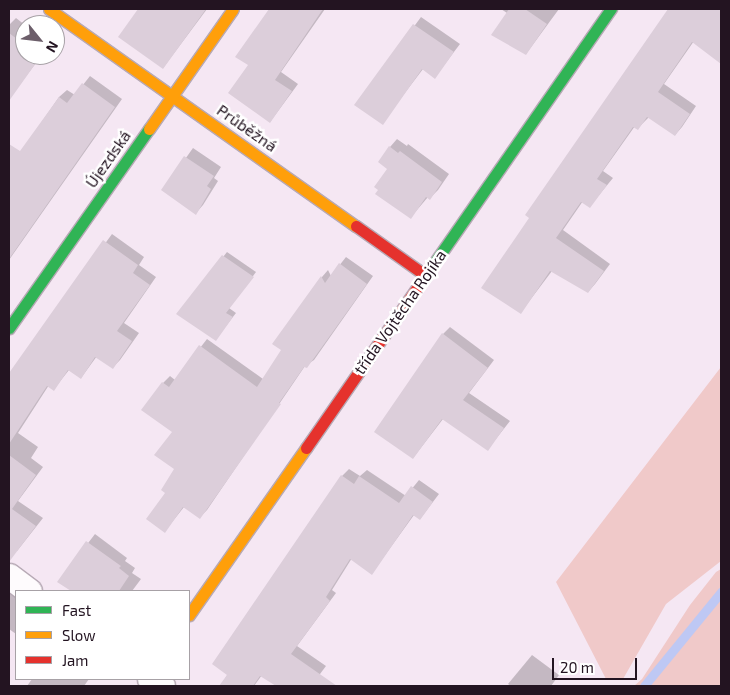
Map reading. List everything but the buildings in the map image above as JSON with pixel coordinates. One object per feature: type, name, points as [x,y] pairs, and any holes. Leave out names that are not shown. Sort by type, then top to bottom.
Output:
[{"type":"street","name":"Průběžná","points":[[49,9],[425,275]]},
{"type":"street","name":"Újezdská","points":[[9,328],[233,9]]},
{"type":"street","name":"třída Vojtěcha Rojíka","points":[[190,614],[611,9]]},
{"type":"street","points":[[9,576],[28,590]]},
{"type":"shaded area","points":[[721,367],[721,561],[666,604],[623,679],[606,679],[556,582]]},
{"type":"shaded area","points":[[721,569],[721,686],[634,686],[642,679],[690,605],[716,572]]},
{"type":"waterway","points":[[644,686],[721,592]]},
{"type":"traffic: fast","points":[[430,269],[611,9]]},
{"type":"traffic: fast","points":[[9,328],[149,129]]},
{"type":"traffic: slow","points":[[49,9],[356,226]]},
{"type":"traffic: slow","points":[[149,129],[233,9]]},
{"type":"traffic: slow","points":[[190,614],[306,448]]},
{"type":"traffic: jam","points":[[356,226],[425,275]]},
{"type":"traffic: jam","points":[[306,448],[430,269]]}]
